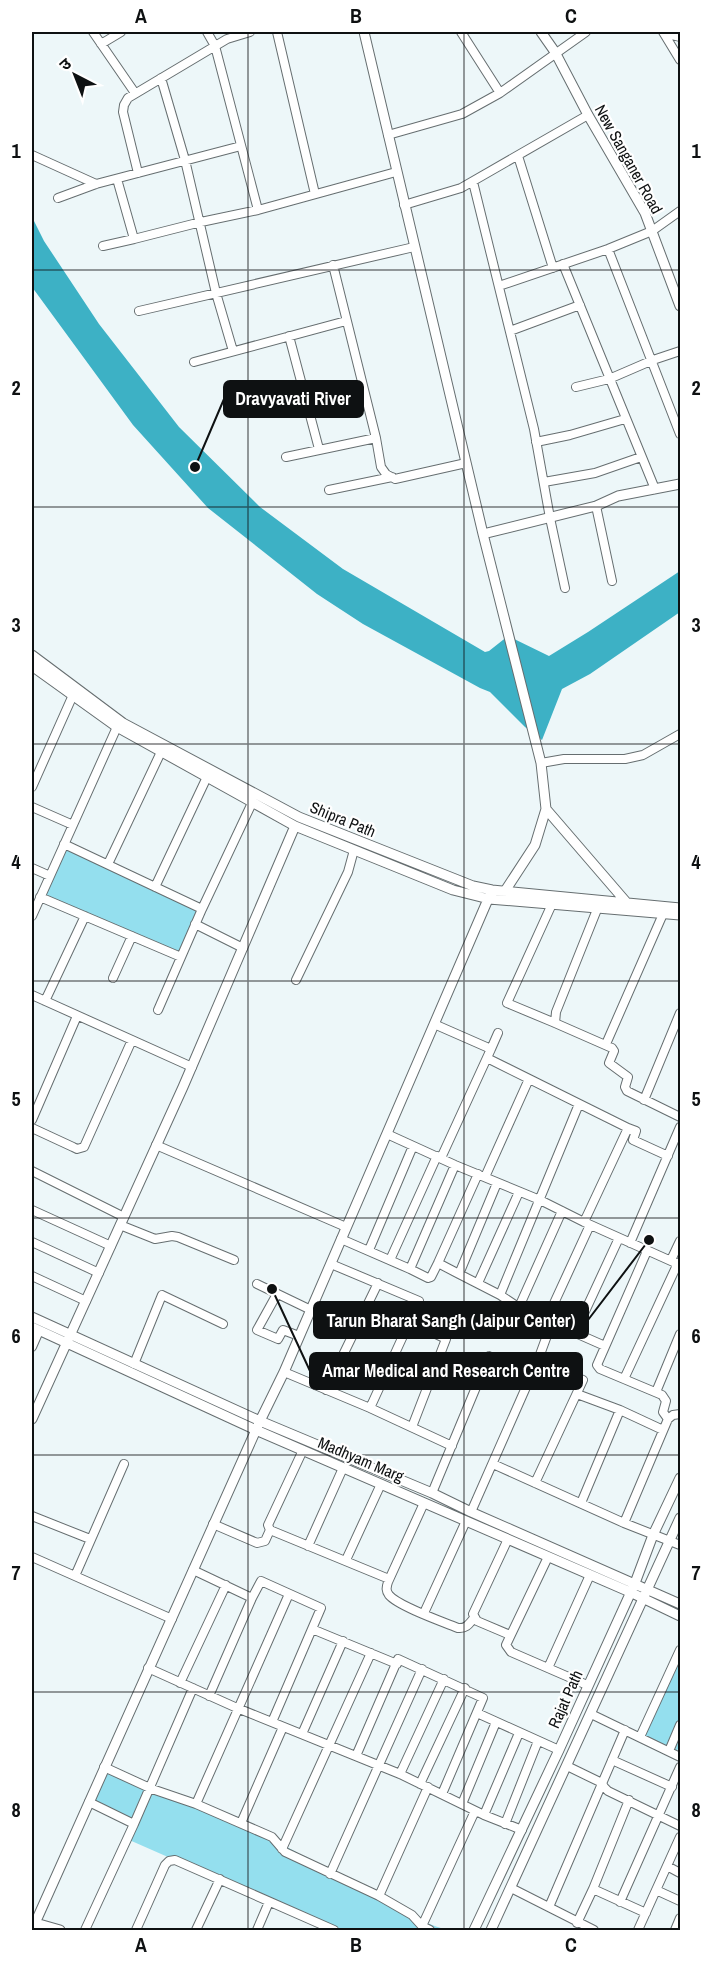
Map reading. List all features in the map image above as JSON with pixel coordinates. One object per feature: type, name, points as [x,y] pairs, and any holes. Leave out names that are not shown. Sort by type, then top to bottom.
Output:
[{"type":"street","points":[[93,32],[135,93]]},
{"type":"street","points":[[101,44],[121,32]]},
{"type":"street","points":[[207,32],[215,46],[258,210]]},
{"type":"street","points":[[138,173],[123,112],[128,98],[227,39],[250,32]]},
{"type":"street","points":[[277,32],[315,194]]},
{"type":"street","points":[[364,32],[483,534],[540,758],[546,809],[535,845],[505,891]]},
{"type":"street","points":[[461,32],[500,93]]},
{"type":"street","name":"New Sanganer Road","points":[[541,32],[555,52],[588,115],[645,213],[681,306]]},
{"type":"street","points":[[388,135],[462,114],[500,93],[586,32]]},
{"type":"street","points":[[664,32],[681,36]]},
{"type":"street","points":[[664,32],[681,60]]},
{"type":"street","points":[[161,78],[185,160],[216,293],[233,351]]},
{"type":"street","points":[[404,205],[461,188],[588,115]]},
{"type":"street","points":[[58,198],[117,178],[241,146]]},
{"type":"street","points":[[32,155],[96,184]]},
{"type":"street","points":[[518,156],[553,268]]},
{"type":"street","points":[[103,246],[258,210],[396,172]]},
{"type":"street","points":[[117,178],[134,239]]},
{"type":"street","points":[[473,182],[536,442],[566,588]]},
{"type":"street","points":[[499,286],[608,249],[652,231],[681,211]]},
{"type":"street","points":[[139,311],[414,247]]},
{"type":"street","points":[[608,249],[681,434]]},
{"type":"street","points":[[563,264],[655,489]]},
{"type":"street","points":[[333,265],[376,438],[381,467],[386,474],[395,479],[466,463]]},
{"type":"street","points":[[510,331],[580,306]]},
{"type":"street","points":[[194,362],[346,321]]},
{"type":"street","points":[[289,336],[319,449]]},
{"type":"street","points":[[576,387],[609,379],[652,360],[681,351]]},
{"type":"street","points":[[232,408],[304,393]]},
{"type":"street","points":[[536,442],[625,419]]},
{"type":"street","points":[[286,457],[376,438]]},
{"type":"street","points":[[544,482],[595,473],[641,457]]},
{"type":"street","points":[[329,490],[392,477]]},
{"type":"street","points":[[483,534],[596,506],[618,496],[681,484]]},
{"type":"street","points":[[596,506],[612,581]]},
{"type":"street","name":"Shipra Path","points":[[32,655],[123,723],[299,817],[490,894],[505,891],[681,908]]},
{"type":"street","name":"Shipra Path","points":[[32,667],[117,727],[295,826],[453,890],[552,904],[681,915]]},
{"type":"street","points":[[32,787],[73,695]]},
{"type":"street","points":[[32,916],[117,727]]},
{"type":"street","points":[[540,758],[625,759],[643,755],[681,734]]},
{"type":"street","points":[[108,864],[161,752]]},
{"type":"street","points":[[155,887],[207,777]]},
{"type":"street","points":[[158,1010],[195,924],[252,803]]},
{"type":"street","points":[[32,807],[72,825]]},
{"type":"street","points":[[546,809],[627,903]]},
{"type":"street","points":[[32,1419],[192,1067],[295,826]]},
{"type":"street","points":[[64,844],[202,909]]},
{"type":"street","points":[[296,980],[348,872],[354,850]]},
{"type":"street","points":[[32,868],[50,876]]},
{"type":"street","points":[[60,1930],[32,1925],[284,1372],[490,894]]},
{"type":"street","points":[[40,897],[181,957]]},
{"type":"street","points":[[552,904],[507,1003],[606,1044],[614,1051],[610,1065],[628,1077],[626,1089],[681,1117]]},
{"type":"street","points":[[555,1023],[556,1012],[598,907]]},
{"type":"street","points":[[606,1044],[663,914]]},
{"type":"street","points":[[45,1001],[85,916]]},
{"type":"street","points":[[195,924],[243,948]]},
{"type":"street","points":[[113,978],[132,936]]},
{"type":"street","points":[[32,996],[192,1067]]},
{"type":"street","points":[[644,1100],[681,1013]]},
{"type":"street","points":[[32,1120],[77,1016]]},
{"type":"street","points":[[434,1024],[491,1049]]},
{"type":"street","points":[[390,1260],[498,1033]]},
{"type":"street","points":[[32,1128],[77,1149],[84,1147],[132,1040]]},
{"type":"street","points":[[487,1058],[636,1131],[633,1140],[668,1156]]},
{"type":"street","points":[[341,1239],[430,1278],[529,1079]]},
{"type":"street","points":[[500,1295],[579,1104]]},
{"type":"street","points":[[471,1512],[538,1359],[549,1330],[550,1312],[628,1128]]},
{"type":"street","points":[[630,1243],[680,1130]]},
{"type":"street","points":[[387,1134],[540,1200],[646,1251],[677,1263]]},
{"type":"street","points":[[156,1145],[346,1227]]},
{"type":"street","points":[[369,1250],[413,1146]]},
{"type":"street","points":[[410,1269],[455,1165]]},
{"type":"street","points":[[32,1171],[155,1239],[178,1237],[234,1260]]},
{"type":"street","points":[[459,1274],[497,1183]]},
{"type":"street","points":[[478,1283],[519,1192]]},
{"type":"street","points":[[32,1210],[111,1246]]},
{"type":"street","points":[[519,1307],[562,1211]]},
{"type":"street","points":[[575,1334],[619,1238]]},
{"type":"street","points":[[624,1378],[677,1263],[681,1241]]},
{"type":"street","points":[[32,1242],[99,1273]]},
{"type":"street","points":[[646,1251],[598,1362],[598,1367],[664,1397],[666,1401],[663,1412],[668,1419]]},
{"type":"street","points":[[438,1263],[548,1322],[605,1346]]},
{"type":"street","points":[[331,1264],[419,1300],[370,1408]]},
{"type":"street","points":[[32,1276],[86,1301]]},
{"type":"street","points":[[326,1390],[378,1283]]},
{"type":"street","points":[[257,1284],[311,1310]]},
{"type":"street","points":[[277,1294],[257,1330],[271,1334],[278,1339],[283,1330],[299,1336]]},
{"type":"street","points":[[134,1364],[162,1295],[223,1324]]},
{"type":"street","name":"Madhyam Marg","points":[[32,1317],[68,1339],[258,1425],[432,1493],[633,1587],[644,1598],[681,1616]]},
{"type":"street","points":[[409,1321],[446,1339],[411,1426]]},
{"type":"street","points":[[32,1347],[35,1329]]},
{"type":"street","name":"Madhyam Marg","points":[[35,1329],[134,1364],[258,1425],[303,1450],[590,1575],[649,1589],[681,1604]]},
{"type":"street","points":[[656,1392],[681,1334]]},
{"type":"street","points":[[432,1493],[489,1356]]},
{"type":"street","points":[[535,1483],[583,1380],[538,1359]]},
{"type":"street","points":[[284,1372],[452,1446]]},
{"type":"street","points":[[577,1394],[620,1410],[663,1430]]},
{"type":"street","points":[[581,1503],[620,1410]]},
{"type":"street","points":[[624,1523],[668,1419],[673,1415],[681,1414]]},
{"type":"street","points":[[213,1524],[257,1543],[265,1541],[270,1530],[268,1525],[303,1450]]},
{"type":"street","points":[[75,1576],[124,1464]]},
{"type":"street","points":[[493,1464],[624,1523],[681,1545]]},
{"type":"street","points":[[308,1546],[343,1468]]},
{"type":"street","name":"Rajat Path","points":[[474,1930],[559,1750],[633,1587],[653,1535],[681,1478]]},
{"type":"street","points":[[346,1560],[381,1484]]},
{"type":"street","points":[[424,1503],[386,1589],[392,1598],[424,1613],[463,1629],[474,1618],[473,1614],[508,1539]]},
{"type":"street","points":[[32,1516],[90,1539]]},
{"type":"street","name":"Rajat Path","points":[[491,1930],[681,1518]]},
{"type":"street","points":[[424,1613],[466,1521]]},
{"type":"street","points":[[270,1530],[389,1579]]},
{"type":"street","points":[[32,1557],[172,1619]]},
{"type":"street","points":[[548,1557],[506,1645],[511,1652],[587,1685]]},
{"type":"street","points":[[193,1570],[252,1598]]},
{"type":"street","points":[[548,1668],[590,1575]]},
{"type":"street","points":[[209,1695],[261,1581],[321,1608],[272,1722]]},
{"type":"street","points":[[180,1683],[226,1585]]},
{"type":"street","points":[[196,1804],[289,1594]]},
{"type":"street","points":[[474,1618],[510,1635]]},
{"type":"street","points":[[312,1629],[397,1664]]},
{"type":"street","points":[[302,1734],[343,1641]]},
{"type":"street","points":[[640,1737],[681,1650]]},
{"type":"street","points":[[282,1849],[371,1653]]},
{"type":"street","points":[[356,1756],[398,1659],[422,1669],[483,1698],[442,1794]]},
{"type":"street","points":[[148,1668],[237,1708],[400,1774],[475,1811],[522,1830]]},
{"type":"street","points":[[330,1874],[380,1767],[422,1669]]},
{"type":"street","points":[[400,1774],[444,1679]]},
{"type":"street","points":[[85,1930],[193,1688]]},
{"type":"street","points":[[379,1896],[465,1688]]},
{"type":"street","points":[[477,1713],[559,1750]]},
{"type":"street","points":[[591,1714],[681,1756]]},
{"type":"street","points":[[462,1804],[496,1722]]},
{"type":"street","points":[[669,1751],[681,1725]]},
{"type":"street","points":[[241,1823],[284,1727]]},
{"type":"street","points":[[549,1907],[625,1730]]},
{"type":"street","points":[[484,1815],[519,1733]]},
{"type":"street","points":[[505,1824],[538,1741]]},
{"type":"street","points":[[612,1760],[672,1787]]},
{"type":"street","points":[[567,1766],[602,1783],[608,1791],[681,1826]]},
{"type":"street","points":[[104,1767],[272,1837],[277,1840],[282,1849],[379,1896],[412,1915],[426,1928],[475,1811]]},
{"type":"street","points":[[620,1902],[681,1767]]},
{"type":"street","points":[[577,1923],[629,1800]]},
{"type":"street","points":[[89,1802],[134,1824]]},
{"type":"street","points":[[638,1930],[681,1838]]},
{"type":"street","points":[[136,1930],[165,1865],[175,1860],[334,1930]]},
{"type":"street","points":[[667,1866],[681,1873]]},
{"type":"street","points":[[196,1930],[220,1879]]},
{"type":"street","points":[[511,1888],[594,1930]]},
{"type":"street","points":[[593,1889],[646,1913]]},
{"type":"street","points":[[656,1890],[681,1901]]},
{"type":"street","points":[[257,1930],[269,1902]]},
{"type":"street","points":[[675,1930],[681,1918]]},
{"type":"shaded area","points":[[32,217],[44,241],[99,324],[179,427],[260,507],[343,569],[485,652],[508,636],[549,656],[680,571],[680,612],[590,674],[562,689],[542,740],[525,727],[490,692],[363,624],[317,594],[208,508],[133,425],[32,287]]},
{"type":"shaded area","points":[[64,844],[202,909],[181,957],[40,897]]},
{"type":"shaded area","points":[[680,1651],[680,1743],[676,1754],[642,1738]]},
{"type":"shaded area","points":[[104,1767],[241,1824],[285,1846],[384,1903],[447,1930],[334,1930],[127,1839],[134,1824],[89,1802]]},
{"type":"place","name":"Dravyavati River","points":[[195,467]]},
{"type":"place","name":"Tarun Bharat Sangh (Jaipur Center)","points":[[649,1240]]},
{"type":"place","name":"Amar Medical and Research Centre","points":[[272,1289]]}]
